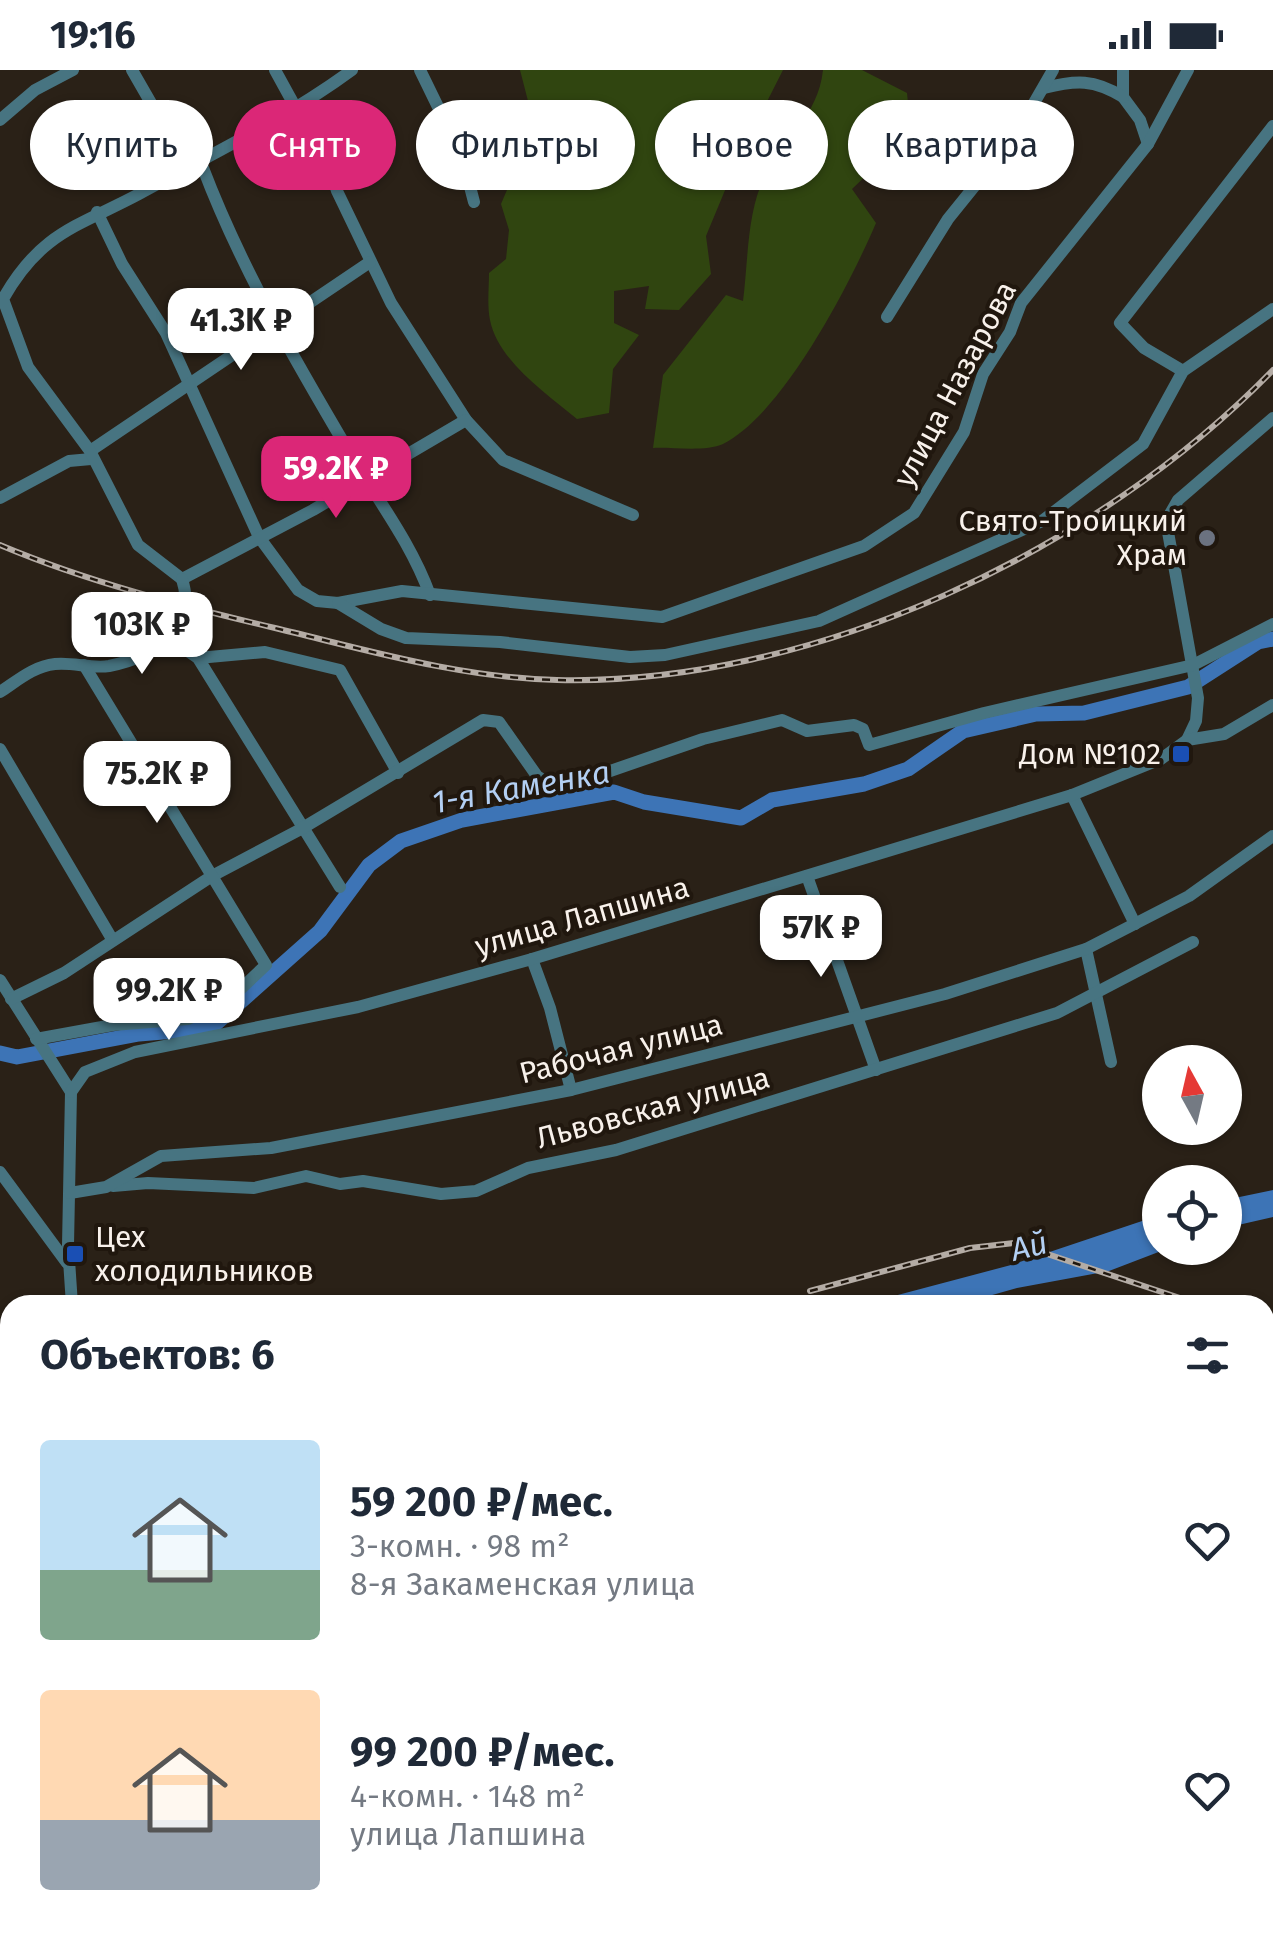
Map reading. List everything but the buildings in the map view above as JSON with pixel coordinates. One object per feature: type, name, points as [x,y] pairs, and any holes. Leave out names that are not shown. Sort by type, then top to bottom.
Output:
[{"type":"street","points":[[0,120],[6,104],[73,70]]},
{"type":"street","points":[[132,70],[149,100]]},
{"type":"street","points":[[275,70],[291,100]]},
{"type":"street","points":[[304,100],[352,70]]},
{"type":"street","points":[[420,70],[462,156],[474,202]]},
{"type":"street","points":[[886,318],[948,219],[1016,136],[1053,70]]},
{"type":"street","points":[[1123,70],[1123,97]]},
{"type":"street","name":"улица Назарова","points":[[430,595],[662,617],[864,546],[902,524],[914,513],[964,432],[983,374],[1010,332],[1022,303],[1148,144],[1188,70]]},
{"type":"street","points":[[1044,88],[1092,81],[1123,97],[1140,120],[1148,144]]},
{"type":"street","points":[[1183,371],[1144,348],[1120,324],[1273,126]]},
{"type":"street","points":[[0,692],[41,667],[107,666],[153,651],[178,632],[186,606],[182,578],[138,545],[91,455],[28,367],[3,299],[16,277],[57,233],[140,190]]},
{"type":"street","points":[[97,212],[190,384],[259,538],[298,590],[317,601],[338,603],[386,592],[430,595],[410,544],[366,480],[276,322],[209,190]]},
{"type":"street","points":[[337,190],[390,302],[466,420],[503,460],[632,515]]},
{"type":"street","points":[[0,498],[69,461],[91,455],[276,322],[370,262]]},
{"type":"street","points":[[1272,311],[1273,328]]},
{"type":"street","points":[[338,603],[381,630],[406,638],[500,642],[630,657],[665,655],[819,622],[1042,522],[1143,444],[1183,371],[1272,311]]},
{"type":"street","points":[[1187,740],[1196,720],[1198,698],[1166,521],[1178,500],[1273,418]]},
{"type":"street","points":[[182,578],[366,480],[466,420]]},
{"type":"street","points":[[11,999],[64,973],[212,876],[301,830],[483,720],[500,722],[537,776],[558,789],[704,739],[782,720],[807,731],[854,726],[863,730],[869,745],[984,713],[1193,665],[1273,624]]},
{"type":"street","points":[[169,638],[198,658],[301,830],[340,887]]},
{"type":"street","points":[[198,658],[265,652],[340,670],[398,773]]},
{"type":"street","points":[[36,1039],[114,1025],[188,1019],[228,1000],[266,964],[141,766],[84,665]]},
{"type":"street","name":"улица Лапшина","points":[[71,1092],[85,1072],[135,1052],[358,1007],[532,960],[1072,796],[1161,758],[1187,740],[1224,734],[1273,704]]},
{"type":"street","points":[[0,749],[112,939]]},
{"type":"street","points":[[1072,796],[1135,924]]},
{"type":"street","name":"Рабочая улица","points":[[70,1193],[106,1187],[161,1156],[271,1148],[571,1090],[945,994],[1086,949],[1188,896],[1273,836]]},
{"type":"street","points":[[807,876],[876,1070]]},
{"type":"street","name":"Львовская улица","points":[[106,1187],[148,1183],[254,1188],[306,1176],[340,1184],[364,1181],[441,1194],[476,1190],[528,1168],[616,1150],[1057,1013],[1094,992],[1133,977],[1194,942]]},
{"type":"street","points":[[1086,949],[1111,1062]]},
{"type":"street","points":[[532,960],[550,1008],[571,1090]]},
{"type":"street","points":[[0,980],[71,1092],[71,1295]]},
{"type":"street","points":[[0,1172],[68,1265]]},
{"type":"green space","points":[[520,70],[783,70],[768,100],[655,100],[655,190],[725,190],[706,236],[711,274],[679,310],[645,309],[649,286],[614,291],[614,323],[639,335],[613,369],[609,413],[577,419],[513,363],[490,320],[489,273],[506,259],[509,230],[501,204],[507,190],[635,190],[635,100],[528,100]]},
{"type":"green space","points":[[823,70],[862,70],[907,93],[908,100],[848,100],[848,190],[853,190],[876,223],[832,312],[769,405],[723,444],[698,449],[653,448],[663,375],[726,295],[743,301],[758,190],[828,190],[828,100],[814,100]]},
{"type":"water","points":[[1273,1190],[1273,1217],[1242,1224],[1242,1196]]},
{"type":"water","points":[[1142,1221],[1142,1258],[1109,1271],[992,1295],[898,1295],[1011,1265]]},
{"type":"waterway","name":"1-я Каменка","points":[[0,1053],[17,1057],[139,1034],[211,1028],[320,931],[369,865],[401,841],[462,820],[614,792],[644,802],[741,818],[772,800],[864,784],[908,769],[963,731],[1036,714],[1084,713],[1188,687],[1258,642],[1273,639]]},
{"type":"railway","points":[[0,545],[136,592],[414,662],[521,678],[654,676],[752,660],[849,632],[945,595],[1036,549],[1123,496],[1202,436],[1273,370]]},
{"type":"railway","points":[[810,1291],[970,1248],[1014,1243],[1171,1295]]},
{"type":"place","name":"Свято-Троицкий Храм","points":[[1207,538]]},
{"type":"place","name":"Дом №102","points":[[1181,754]]},
{"type":"place","name":"Цех холодильников","points":[[75,1254]]},
{"type":"water label","name":"Ай","points":[[1029,1246]]}]
